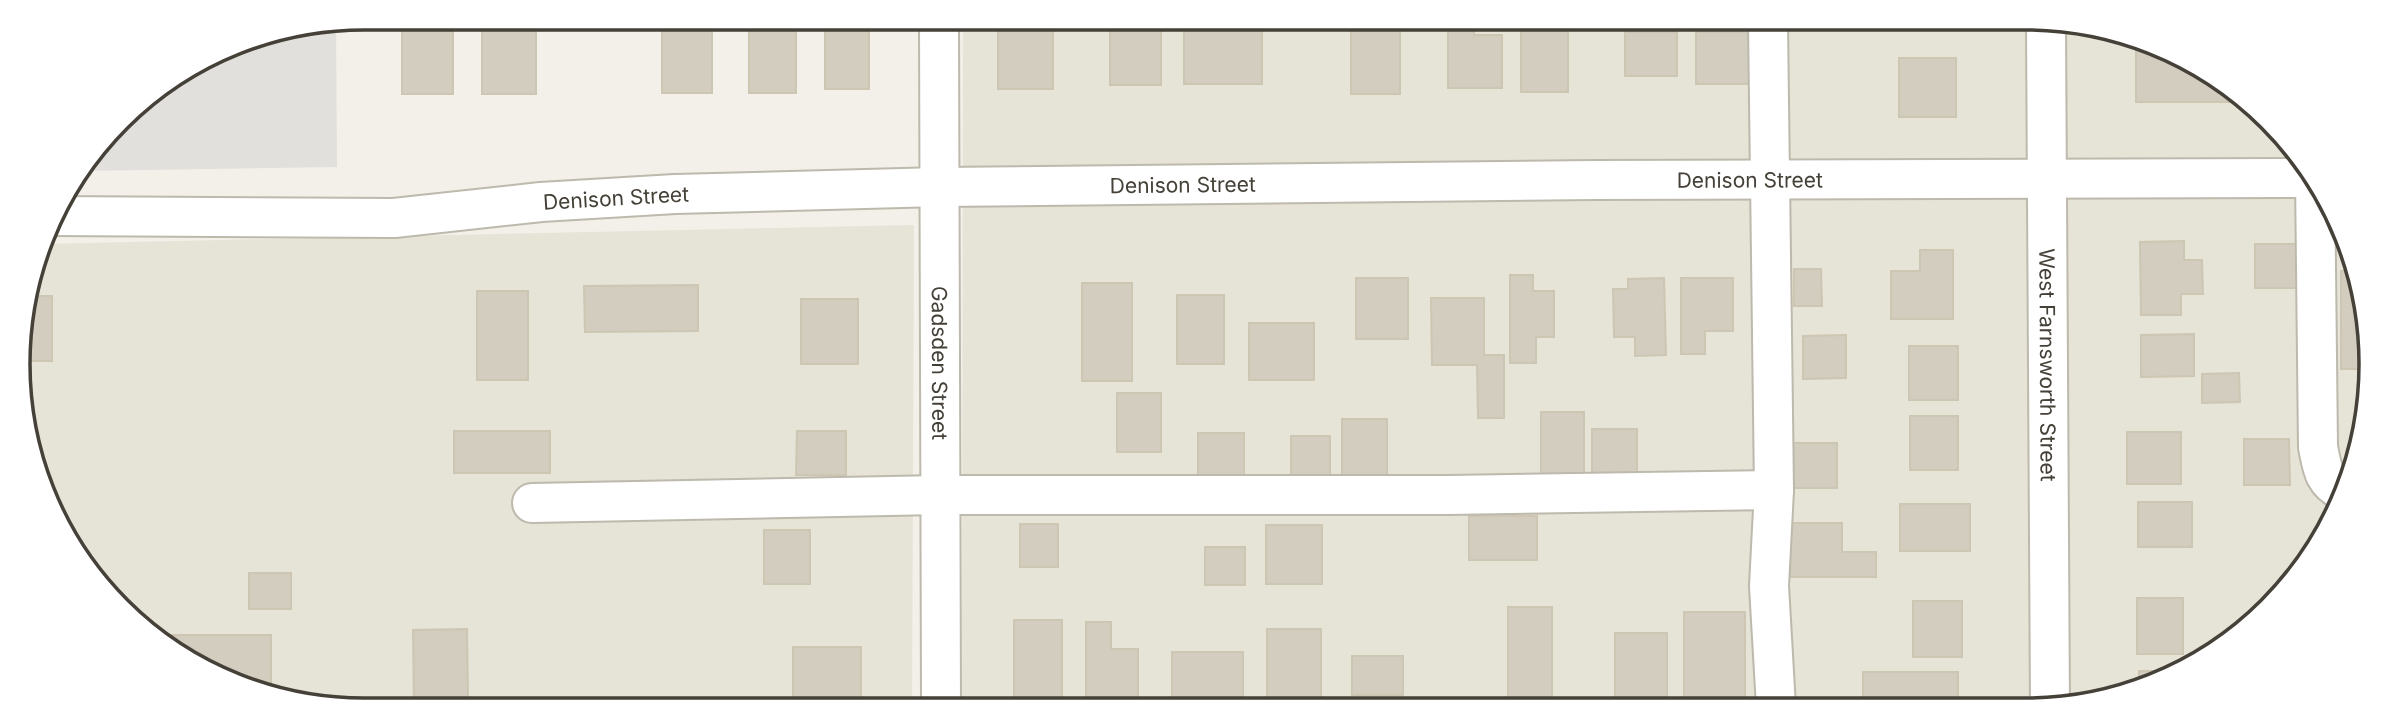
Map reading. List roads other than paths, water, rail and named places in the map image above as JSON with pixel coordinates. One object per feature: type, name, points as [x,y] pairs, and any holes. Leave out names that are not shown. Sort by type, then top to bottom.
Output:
[{"type":"street","name":"Gadsden Street","points":[[939,30],[941,698]]},
{"type":"street","points":[[1768,30],[1774,490],[1769,586],[1775,698]]},
{"type":"street","name":"West Farnsworth Street","points":[[2046,30],[2050,698]]},
{"type":"street","name":"Denison Street","points":[[64,216],[394,218],[541,202],[675,194],[940,187],[2303,178]]},
{"type":"street","points":[[2315,199],[2318,447],[2323,474],[2336,487]]},
{"type":"street","points":[[532,503],[940,495],[1448,495],[1774,490]]}]
